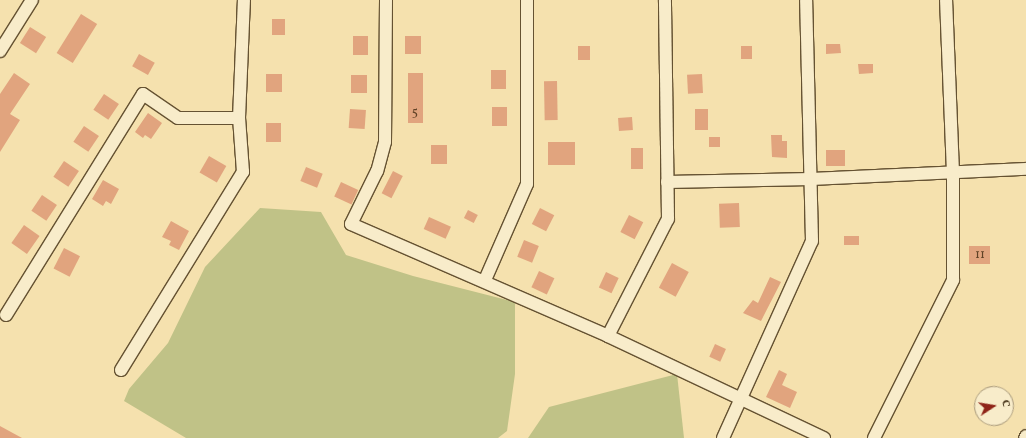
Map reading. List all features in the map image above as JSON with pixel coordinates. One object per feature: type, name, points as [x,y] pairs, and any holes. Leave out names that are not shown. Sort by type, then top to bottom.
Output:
[{"type":"street","points":[[0,51],[32,0]]},
{"type":"street","points":[[121,370],[243,172],[239,118],[244,0]]},
{"type":"street","points":[[386,0],[385,142],[377,171],[351,224],[485,280],[742,398],[824,438]]},
{"type":"street","points":[[485,280],[527,184],[527,0]]},
{"type":"street","points":[[608,336],[668,219],[665,0]]},
{"type":"street","points":[[723,438],[812,241],[806,0]]},
{"type":"street","points":[[874,438],[953,280],[953,173],[946,0]]},
{"type":"street","points":[[6,315],[143,94],[178,118],[239,118]]},
{"type":"street","points":[[667,182],[811,179],[1026,170]]},
{"type":"green space","points":[[260,208],[321,212],[346,255],[413,276],[515,302],[515,374],[507,431],[498,438],[186,438],[124,401],[129,389],[168,343],[205,267]]},
{"type":"green space","points":[[677,374],[684,438],[528,438],[549,407]]},
{"type":"building","points":[[81,14],[97,24],[73,63],[57,53]]},
{"type":"building","points":[[272,19],[285,19],[285,35],[272,35]]},
{"type":"building","points":[[30,27],[46,37],[36,53],[20,43]]},
{"type":"building","points":[[353,36],[368,36],[368,55],[353,55]]},
{"type":"building","points":[[405,36],[421,36],[421,54],[405,54]]},
{"type":"building","points":[[826,44],[840,44],[841,53],[826,54]]},
{"type":"building","points":[[578,46],[590,46],[590,60],[578,60]]},
{"type":"building","points":[[741,46],[752,46],[752,59],[741,59]]},
{"type":"building","points":[[139,54],[155,63],[148,75],[132,66]]},
{"type":"building","points":[[858,64],[873,64],[873,73],[859,74]]},
{"type":"building","points":[[491,70],[506,70],[506,89],[491,89]]},
{"type":"building","points":[[14,73],[30,84],[10,114],[20,120],[0,152],[0,94]]},
{"type":"building","points":[[408,73],[423,73],[423,123],[408,123]]},
{"type":"building","points":[[266,74],[282,74],[282,92],[266,92]]},
{"type":"building","points":[[702,74],[703,93],[688,94],[687,75]]},
{"type":"building","points":[[351,75],[367,75],[367,93],[351,93]]},
{"type":"building","points":[[544,81],[557,81],[558,120],[545,120]]},
{"type":"building","points":[[104,94],[119,104],[108,120],[93,110]]},
{"type":"building","points":[[492,107],[507,107],[507,126],[492,126]]},
{"type":"building","points":[[350,109],[366,110],[365,129],[349,128]]},
{"type":"building","points":[[695,109],[708,109],[708,130],[695,130]]},
{"type":"building","points":[[148,113],[162,123],[151,139],[145,135],[143,138],[135,132]]},
{"type":"building","points":[[632,117],[633,130],[619,131],[618,118]]},
{"type":"building","points":[[266,123],[281,123],[281,142],[266,142]]},
{"type":"building","points":[[84,126],[99,136],[88,152],[73,142]]},
{"type":"building","points":[[771,135],[782,135],[782,141],[787,141],[787,158],[772,157]]},
{"type":"building","points":[[709,137],[720,137],[720,147],[709,147]]},
{"type":"building","points":[[548,142],[575,142],[575,165],[548,165]]},
{"type":"building","points":[[431,145],[447,145],[447,164],[431,164]]},
{"type":"building","points":[[631,148],[643,148],[643,169],[631,169]]},
{"type":"building","points":[[826,150],[845,150],[845,166],[826,166]]},
{"type":"building","points":[[209,156],[226,166],[217,182],[200,172]]},
{"type":"building","points":[[64,161],[79,171],[68,187],[53,177]]},
{"type":"building","points":[[306,167],[323,174],[317,188],[300,181]]},
{"type":"building","points":[[393,171],[403,176],[391,198],[382,193]]},
{"type":"building","points":[[103,180],[119,189],[111,204],[106,201],[103,206],[92,199]]},
{"type":"building","points":[[341,182],[358,190],[351,205],[334,197]]},
{"type":"building","points":[[42,195],[57,205],[46,221],[31,211]]},
{"type":"building","points":[[739,203],[740,227],[720,228],[719,204]]},
{"type":"building","points":[[540,208],[554,215],[546,231],[532,224]]},
{"type":"building","points":[[468,210],[478,215],[474,223],[464,218]]},
{"type":"building","points":[[629,215],[643,222],[635,239],[620,232]]},
{"type":"building","points":[[429,217],[451,227],[446,239],[424,229]]},
{"type":"building","points":[[171,221],[189,231],[179,250],[169,245],[171,241],[162,237]]},
{"type":"building","points":[[24,225],[40,236],[27,254],[11,243]]},
{"type":"building","points":[[844,236],[859,236],[859,245],[844,245]]},
{"type":"building","points":[[524,240],[539,246],[532,263],[517,257]]},
{"type":"building","points":[[969,246],[990,246],[990,264],[969,264]]},
{"type":"building","points":[[64,248],[80,256],[70,277],[54,268]]},
{"type":"building","points":[[672,263],[689,272],[676,297],[659,288]]},
{"type":"building","points":[[539,271],[554,278],[547,294],[531,287]]},
{"type":"building","points":[[606,272],[619,278],[612,293],[599,287]]},
{"type":"building","points":[[770,277],[781,282],[761,321],[743,313],[753,300],[758,303]]},
{"type":"building","points":[[715,344],[726,349],[720,362],[709,357]]},
{"type":"building","points":[[779,370],[787,374],[782,385],[797,392],[790,408],[766,397]]},
{"type":"building","points":[[0,426],[22,438],[0,438]]}]
